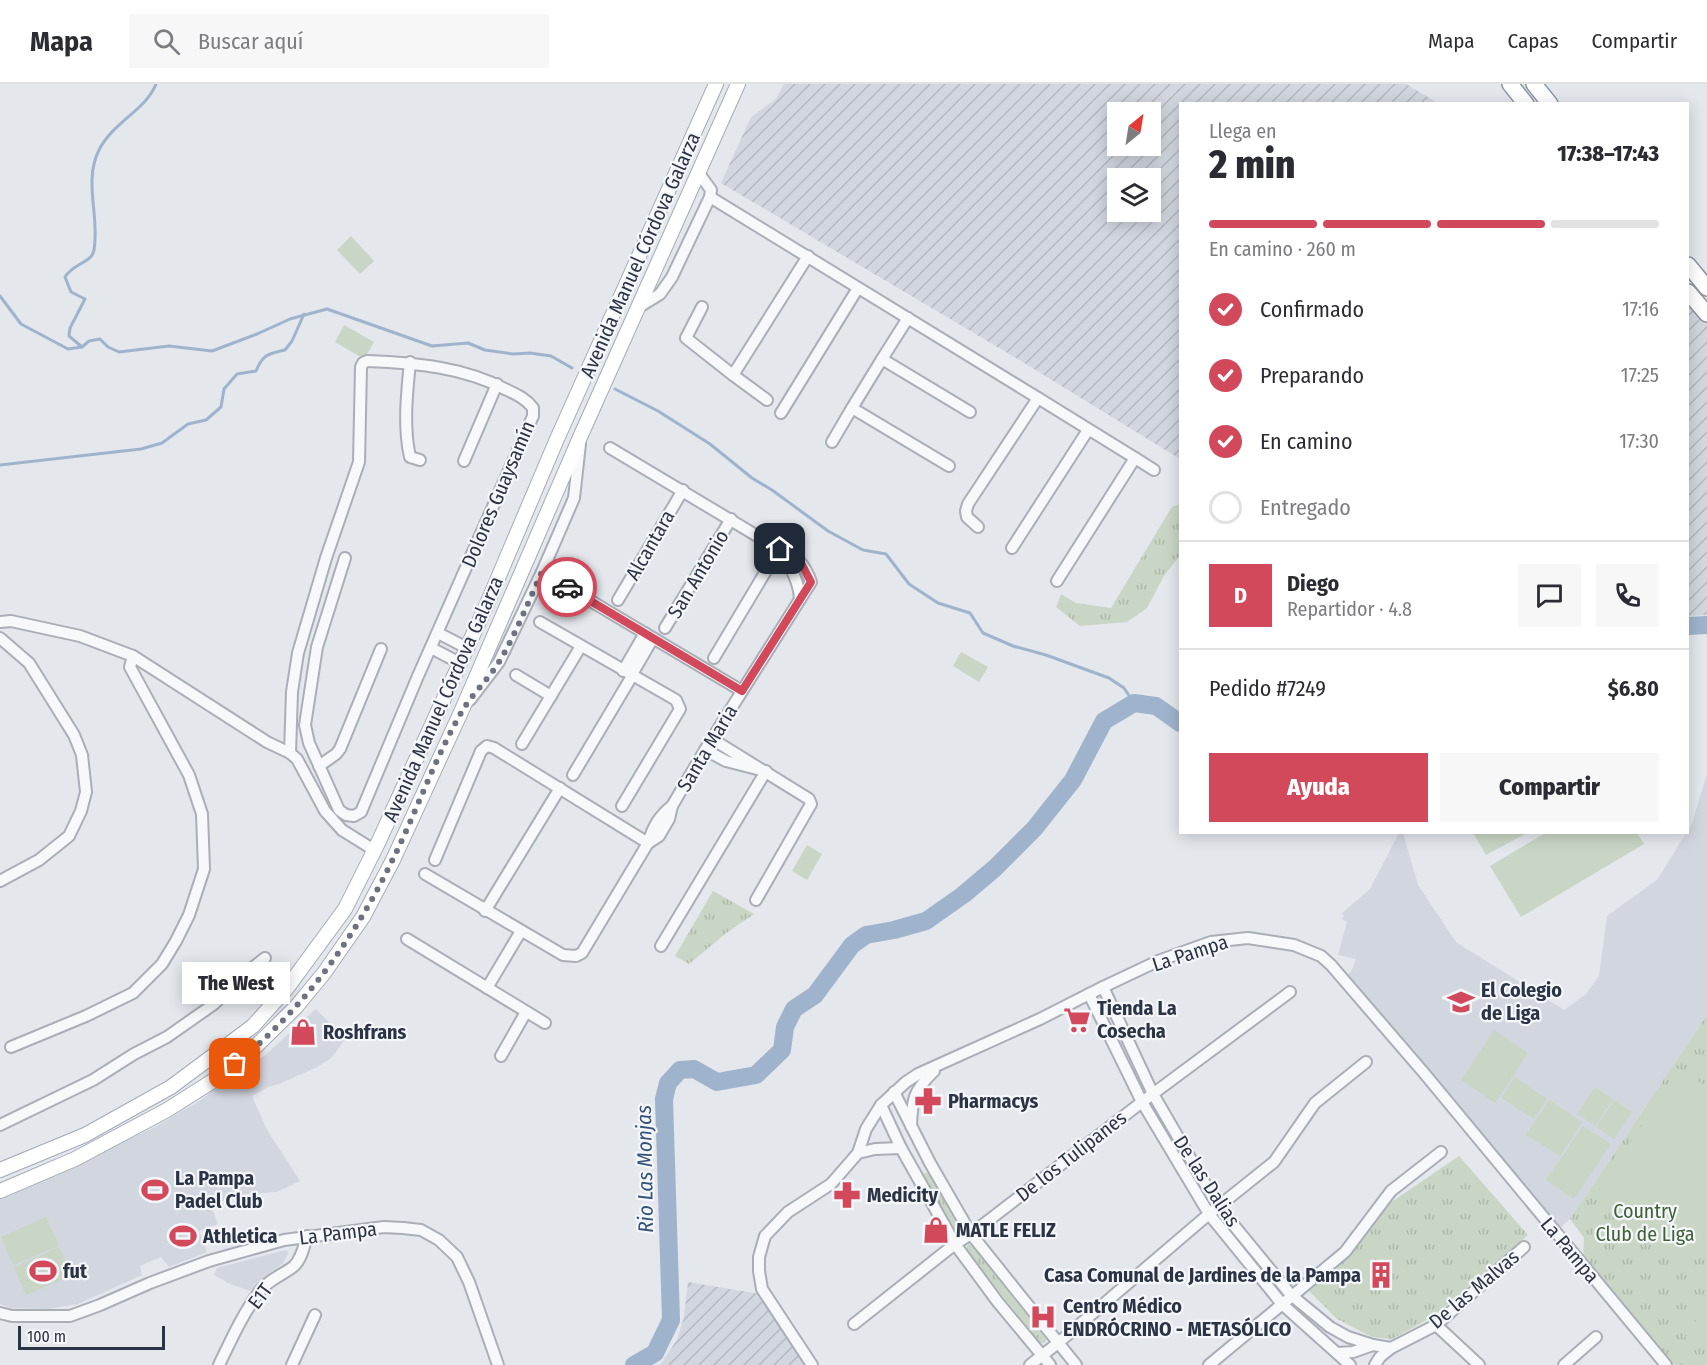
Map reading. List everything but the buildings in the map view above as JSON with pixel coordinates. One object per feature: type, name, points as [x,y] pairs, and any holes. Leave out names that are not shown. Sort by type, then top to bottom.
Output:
[{"type":"highway","points":[[1510,84],[1524,102]]},
{"type":"highway","points":[[1534,84],[1548,102]]},
{"type":"highway","points":[[1689,266],[1707,288]]},
{"type":"highway","points":[[1689,293],[1707,314]]},
{"type":"main road","name":"Avenida Manuel Córdova Galarza","points":[[0,1170],[85,1135],[171,1087],[253,1026],[287,988],[345,909],[467,648],[562,428],[716,84]]},
{"type":"main road","name":"Avenida Manuel Córdova Galarza","points":[[0,1191],[75,1159],[166,1110],[219,1077],[250,1052],[296,1007],[324,973],[363,916],[393,860],[461,712],[581,435],[738,84]]},
{"type":"street","points":[[639,307],[660,294],[672,277],[710,197],[711,190],[698,172]]},
{"type":"street","points":[[710,197],[1154,470]]},
{"type":"street","points":[[733,375],[808,256]]},
{"type":"street","points":[[781,413],[858,288]]},
{"type":"street","points":[[702,307],[686,338],[767,400]]},
{"type":"street","points":[[832,442],[908,318]]},
{"type":"street","points":[[882,358],[970,412]]},
{"type":"street","name":"Dolores Guaysamín","points":[[293,756],[290,712],[298,653],[326,558],[359,462],[361,367],[363,363],[367,361],[410,362],[481,376],[528,400],[533,408],[532,416],[361,812],[354,816],[346,815],[339,810],[309,743],[305,725],[317,647],[345,558]]},
{"type":"street","points":[[410,362],[406,405],[408,446],[410,457],[420,460]]},
{"type":"street","points":[[464,461],[497,384]]},
{"type":"street","points":[[978,527],[967,518],[966,511],[969,504],[1038,398]]},
{"type":"street","points":[[852,408],[949,466]]},
{"type":"street","points":[[1012,548],[1088,430]]},
{"type":"street","name":"Avenida Manuel Córdova Galarza","points":[[461,712],[499,662],[542,572],[574,498],[581,435]]},
{"type":"street","name":"Santa Maria","points":[[521,932],[563,956],[576,956],[582,953],[648,843],[661,814],[672,806],[811,582],[799,559],[610,448]]},
{"type":"street","points":[[1057,581],[1135,458]]},
{"type":"street","name":"Alcantara","points":[[618,600],[682,490]]},
{"type":"street","name":"San Antonio","points":[[665,628],[731,519]]},
{"type":"street","points":[[714,658],[780,549],[792,569],[800,599]]},
{"type":"street","points":[[542,572],[742,691]]},
{"type":"street","points":[[0,622],[11,621],[57,630],[133,656],[267,742],[293,756],[325,811],[342,830],[374,850]]},
{"type":"street","points":[[540,622],[676,700],[680,709],[622,806]]},
{"type":"street","points":[[438,633],[467,648]]},
{"type":"street","points":[[573,775],[649,635]]},
{"type":"street","points":[[0,638],[29,663],[74,735],[82,755],[86,792],[81,811],[69,836],[39,860],[0,881]]},
{"type":"street","points":[[522,744],[581,646]]},
{"type":"street","points":[[431,648],[460,663]]},
{"type":"street","points":[[319,766],[340,749],[381,649]]},
{"type":"street","points":[[11,1047],[134,993],[162,964],[176,941],[189,915],[204,869],[202,814],[189,775],[130,666],[133,656]]},
{"type":"street","points":[[516,675],[551,696]]},
{"type":"street","points":[[712,739],[809,799],[811,804],[756,900]]},
{"type":"street","points":[[435,860],[481,751],[487,746],[494,747],[648,843]]},
{"type":"street","points":[[705,750],[726,761],[766,771]]},
{"type":"street","points":[[661,946],[766,771]]},
{"type":"street","points":[[485,910],[560,788]]},
{"type":"street","points":[[425,874],[521,932],[487,988]]},
{"type":"street","name":"La Pampa","points":[[812,1365],[762,1289],[759,1257],[765,1236],[788,1212],[831,1184],[858,1153],[866,1129],[881,1105],[894,1092],[918,1074],[1158,961],[1221,940],[1248,938],[1283,943],[1321,956],[1337,971],[1666,1365]]},
{"type":"street","points":[[407,939],[545,1023]]},
{"type":"street","points":[[0,1125],[93,1080],[134,1054],[167,1037],[214,1004],[265,958]]},
{"type":"street","name":"De las Dalias","points":[[1102,987],[1153,1094],[1218,1206],[1292,1295],[1330,1328],[1373,1345],[1391,1347]]},
{"type":"street","name":"De los Tulipanes","points":[[854,1324],[955,1244],[1290,992]]},
{"type":"street","name":"De las Dalias","points":[[1089,994],[1142,1102],[1209,1214],[1282,1304],[1350,1365]]},
{"type":"street","points":[[501,1056],[526,1012]]},
{"type":"street","points":[[1030,1365],[1058,1344],[1218,1206],[1274,1162],[1315,1104],[1366,1062]]},
{"type":"street","points":[[911,1126],[914,1095],[920,1084],[939,1066]]},
{"type":"street","points":[[894,1092],[930,1163],[971,1234],[1076,1365]]},
{"type":"street","points":[[881,1105],[901,1148],[955,1244],[997,1301],[1050,1365]]},
{"type":"street","points":[[858,1153],[875,1149],[901,1148]]},
{"type":"street","points":[[1209,1365],[1345,1252],[1391,1191],[1441,1152]]},
{"type":"street","name":"La Pampa","points":[[0,1313],[12,1316],[70,1316],[150,1282],[209,1261],[284,1240],[384,1227],[403,1228],[421,1230],[439,1240],[457,1257],[498,1365]]},
{"type":"street","name":"E1T","points":[[219,1365],[260,1290],[294,1265],[302,1254],[307,1236]]},
{"type":"street","name":"De las Malvas","points":[[1391,1347],[1436,1325],[1524,1247]]},
{"type":"street","points":[[292,1365],[315,1315]]},
{"type":"street","points":[[1436,1325],[1479,1365]]},
{"type":"street","points":[[1564,1365],[1596,1337]]},
{"type":"street","points":[[1338,1353],[1353,1352],[1373,1345]]},
{"type":"street","points":[[1375,1365],[1391,1347]]},
{"type":"shaded area","points":[[784,84],[1406,84],[1436,102],[1179,102],[1179,458],[1026,364],[721,183],[751,117],[776,99]]},
{"type":"shaded area","points":[[1689,300],[1707,323],[1707,615],[1689,616]]},
{"type":"shaded area","name":"El Colegio de Liga","points":[[1707,774],[1707,1015],[1570,1219],[1560,1228],[1348,975],[1356,959],[1338,955],[1347,922],[1342,919],[1344,916],[1342,913],[1370,889],[1398,834],[1403,834],[1418,885],[1456,942],[1564,1010],[1586,994],[1599,976],[1607,916],[1657,880],[1685,834],[1689,834]]},
{"type":"shaded area","points":[[316,1009],[345,1039],[336,1052],[330,1059],[315,1068],[252,1096],[267,1130],[300,1181],[277,1192],[246,1194],[210,1203],[218,1224],[199,1231],[207,1252],[169,1267],[161,1257],[140,1266],[142,1275],[78,1304],[47,1309],[10,1308],[0,1304],[0,1197],[153,1128],[198,1102],[235,1074],[238,1076],[264,1056]]},
{"type":"shaded area","points":[[285,1250],[289,1252],[283,1263],[251,1291],[230,1284],[214,1275],[217,1268]]},
{"type":"shaded area","points":[[688,1282],[760,1294],[801,1355],[804,1365],[660,1365],[677,1340],[684,1317]]},
{"type":"green space","points":[[351,236],[374,261],[360,274],[337,250]]},
{"type":"green space","points":[[344,325],[374,342],[364,359],[335,342]]},
{"type":"green space","points":[[1179,504],[1179,556],[1164,576],[1147,608],[1127,622],[1080,626],[1056,607],[1061,594],[1076,603],[1111,608],[1172,507]]},
{"type":"green space","points":[[961,652],[988,667],[979,682],[953,666]]},
{"type":"green space","points":[[1474,834],[1525,834],[1486,855]]},
{"type":"green space","points":[[1544,834],[1638,834],[1644,844],[1521,917],[1490,866]]},
{"type":"green space","points":[[807,845],[822,854],[807,880],[792,871]]},
{"type":"green space","points":[[713,891],[754,914],[725,934],[689,964],[675,956]]},
{"type":"green space","name":"Country Club de Liga","points":[[1707,1015],[1707,1365],[1675,1365],[1583,1257],[1584,1238],[1570,1219]]},
{"type":"green space","points":[[1494,1030],[1528,1053],[1495,1103],[1461,1080]]},
{"type":"green space","points":[[1679,1068],[1707,1087],[1707,1229],[1687,1259],[1594,1198]]},
{"type":"green space","points":[[1515,1077],[1547,1099],[1534,1119],[1501,1098]]},
{"type":"green space","points":[[1595,1087],[1613,1099],[1595,1126],[1577,1114]]},
{"type":"green space","points":[[1549,1100],[1582,1122],[1560,1156],[1526,1135]]},
{"type":"green space","points":[[1614,1100],[1632,1112],[1614,1139],[1596,1127]]},
{"type":"green space","points":[[1583,1126],[1611,1144],[1574,1199],[1546,1180]]},
{"type":"green space","points":[[1459,1156],[1528,1235],[1434,1316],[1392,1339],[1372,1337],[1337,1319],[1309,1291],[1351,1255],[1390,1203]]},
{"type":"green space","points":[[928,1172],[959,1228],[956,1232],[921,1175]]},
{"type":"green space","name":"fut","points":[[46,1217],[59,1246],[13,1265],[1,1237]]},
{"type":"green space","points":[[968,1244],[972,1246],[1046,1339],[1045,1343],[1040,1343],[966,1250]]},
{"type":"green space","name":"fut","points":[[59,1247],[72,1275],[26,1295],[14,1267]]},
{"type":"green space","points":[[1707,1304],[1707,1352],[1685,1337]]},
{"type":"waterway","points":[[82,347],[69,336],[70,328],[85,299],[71,292],[65,277],[68,272],[93,254],[95,225],[92,174],[94,162],[105,140],[145,101],[156,84]]},
{"type":"waterway","points":[[0,296],[21,324],[68,349],[82,347],[89,341],[100,339],[108,347],[119,352],[169,346],[212,351],[290,319],[327,309],[432,346],[468,343],[485,350],[551,356],[572,368]]},
{"type":"waterway","points":[[0,465],[141,449],[162,443],[188,424],[206,420],[221,407],[224,389],[237,374],[256,371],[261,361],[267,356],[285,350],[292,341],[304,314]]},
{"type":"waterway","points":[[615,389],[658,411],[710,444],[752,478],[828,531],[863,550],[886,554],[909,584],[938,603],[970,613],[983,633],[1013,646],[1046,655],[1109,678],[1124,688],[1134,703]]},
{"type":"waterway","name":"Rio Las Monjas","points":[[1689,626],[1707,625]]},
{"type":"waterway","name":"Rio Las Monjas","points":[[634,1365],[655,1353],[671,1320],[664,1099],[668,1083],[680,1070],[694,1069],[717,1082],[756,1075],[782,1050],[785,1027],[794,1009],[815,995],[852,945],[866,935],[926,921],[963,895],[995,868],[1034,829],[1073,780],[1104,721],[1134,703],[1156,706],[1179,722]]},
{"type":"way so far","points":[[235,1064],[296,1007],[344,946],[363,916],[393,860],[461,712],[499,662],[542,572],[567,587]]},
{"type":"place","name":"El Colegio de Liga","points":[[1461,1002]]},
{"type":"place","name":"Tienda La Cosecha","points":[[1077,1020]]},
{"type":"place","name":"Roshfrans","points":[[303,1032]]},
{"type":"place","name":"The West","points":[[235,1064]]},
{"type":"place","name":"Pharmacys","points":[[928,1101]]},
{"type":"place","name":"La Pampa Padel Club","points":[[155,1190]]},
{"type":"place","name":"Medicity","points":[[847,1195]]},
{"type":"place","name":"MATLE FELIZ","points":[[936,1230]]},
{"type":"place","name":"Athletica","points":[[183,1236]]},
{"type":"place","name":"fut","points":[[43,1271]]},
{"type":"place","name":"Casa Comunal de Jardines de la Pampa","points":[[1381,1275]]},
{"type":"place","name":"Centro Médico ENDRÓCRINO - METASÓLICO","points":[[1043,1317]]},
{"type":"route","points":[[567,587],[742,691],[811,582],[799,559],[780,549]]}]
